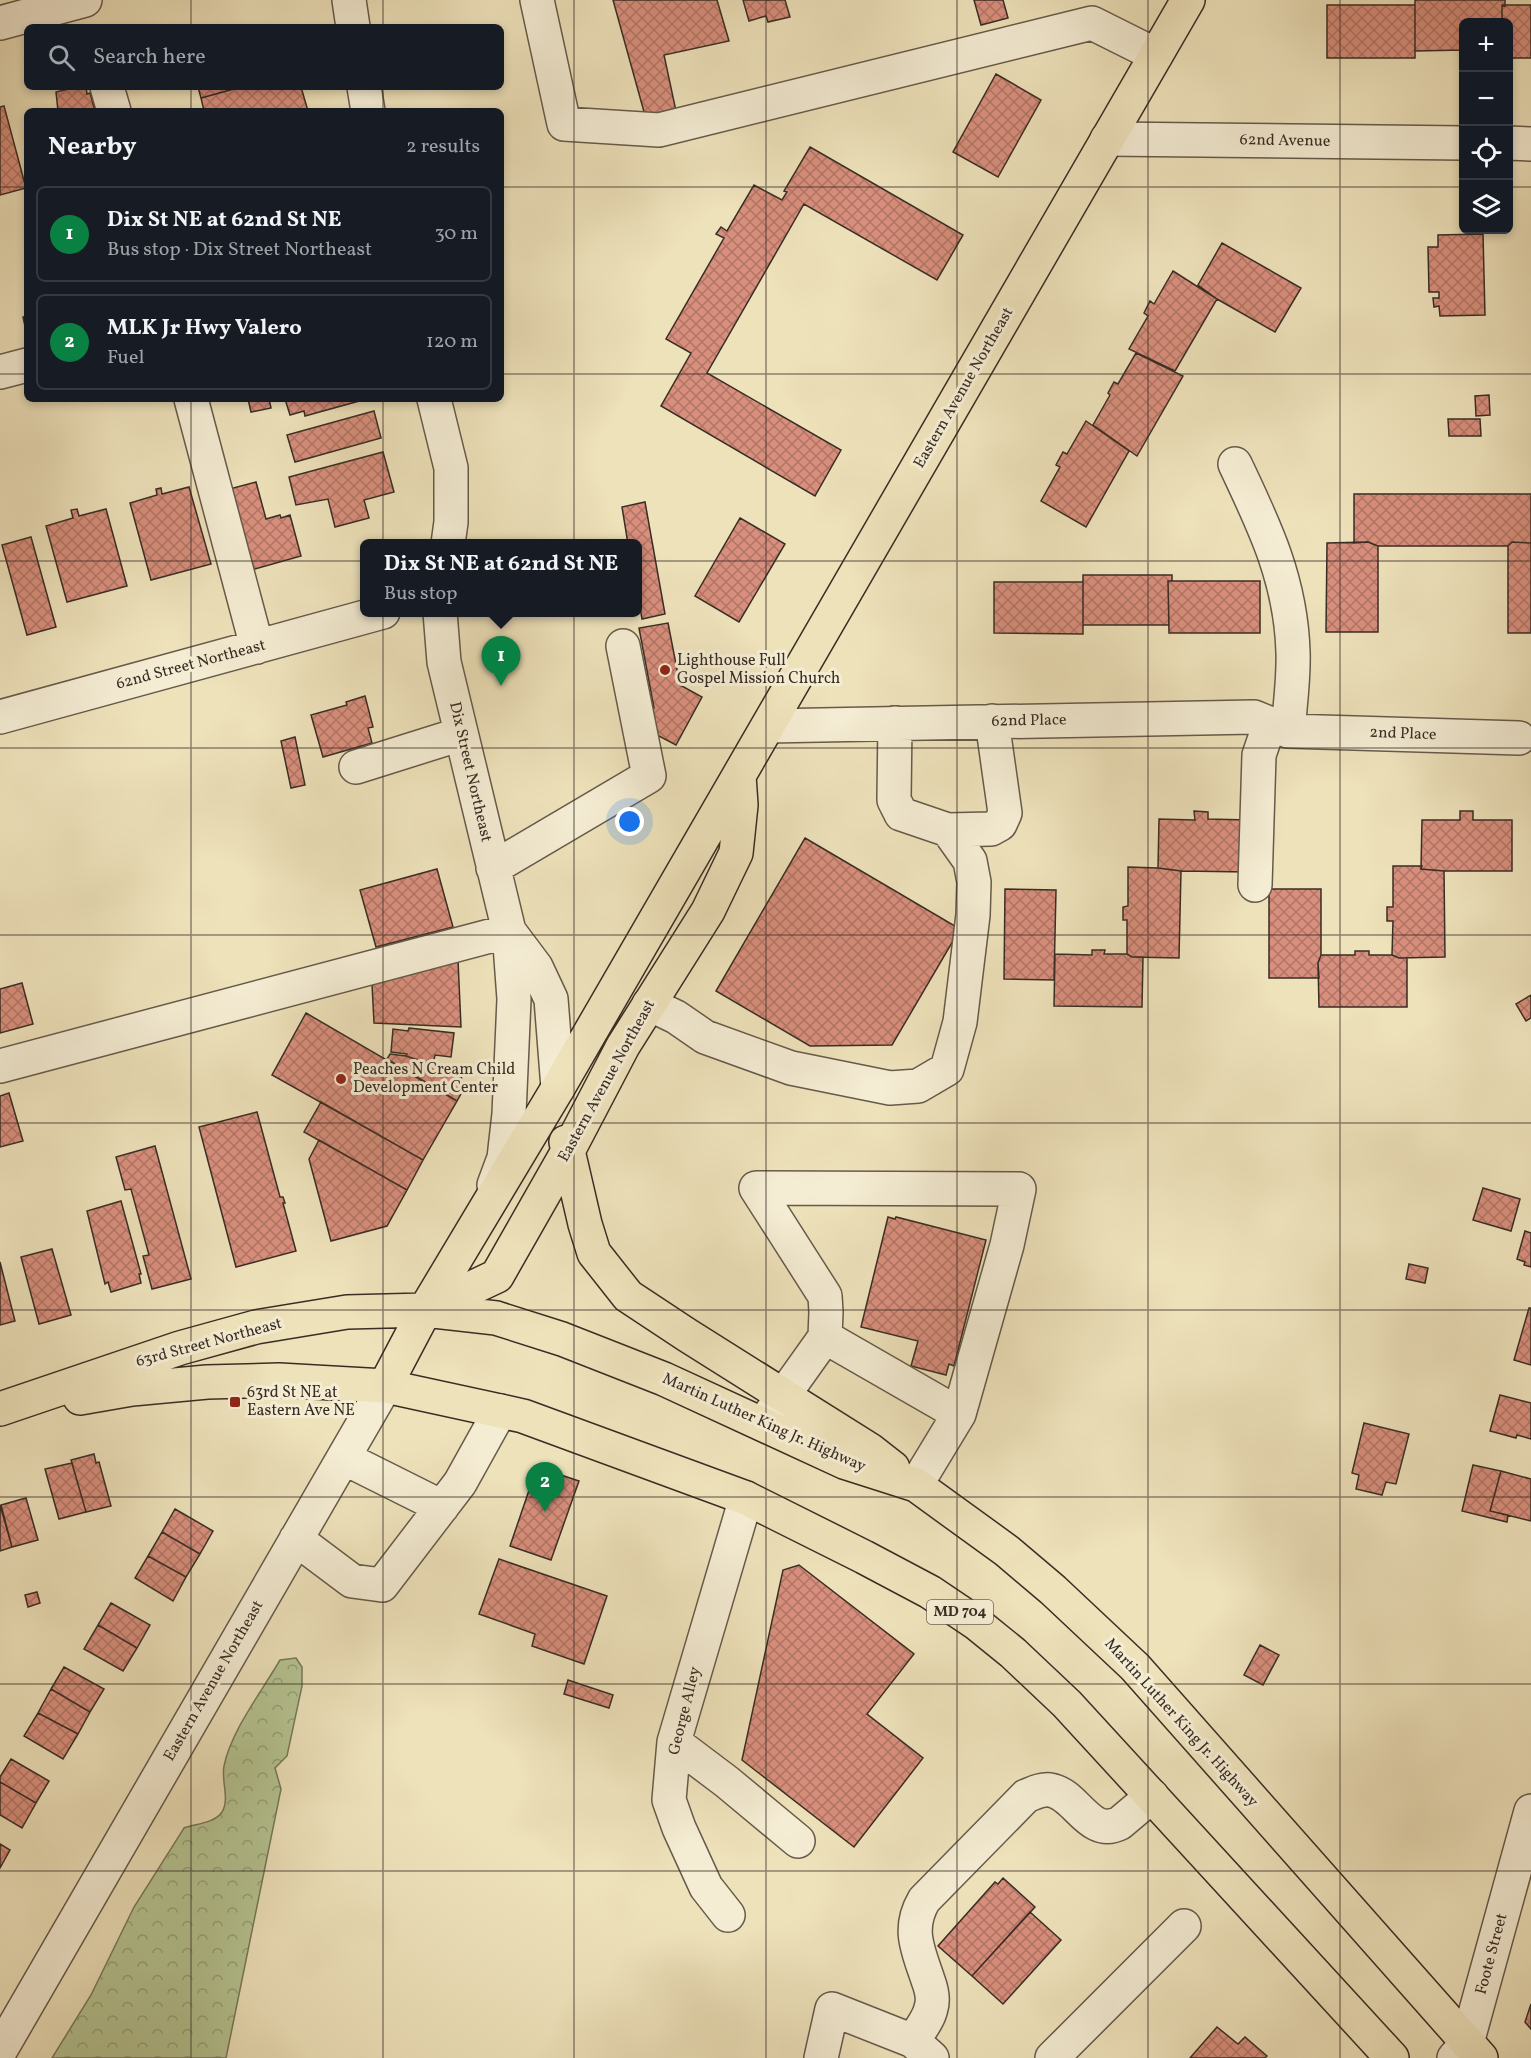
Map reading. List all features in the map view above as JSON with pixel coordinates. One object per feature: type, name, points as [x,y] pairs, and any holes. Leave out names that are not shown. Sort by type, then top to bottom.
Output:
[{"type":"main road","name":"Eastern Avenue Northeast","points":[[385,1386],[425,1310],[558,1088],[1188,0]]},
{"type":"main road","name":"Eastern Avenue Northeast","points":[[425,1310],[497,1276],[567,1153],[623,1046],[708,911],[736,853],[741,804],[739,775]]},
{"type":"main road","points":[[558,1088],[567,1153],[594,1253],[628,1296],[870,1450],[916,1485]]},
{"type":"main road","name":"63rd Street Northeast","points":[[0,1409],[180,1347],[256,1327],[347,1312],[425,1310]]},
{"type":"main road","name":"Martin Luther King Jr. Highway","points":[[425,1310],[496,1318],[562,1339],[664,1379],[844,1462],[916,1485],[1007,1551],[1053,1590],[1135,1667],[1467,2053]]},
{"type":"main road","name":"63rd Street Northeast","points":[[0,1409],[132,1389],[207,1382],[279,1380],[385,1386]]},
{"type":"main road","name":"MD 704","points":[[385,1386],[523,1416],[746,1498],[930,1592],[976,1623],[1013,1653],[1067,1704],[1392,2058]]},
{"type":"street","points":[[0,23],[84,0],[90,24]]},
{"type":"street","points":[[349,0],[353,24]]},
{"type":"street","points":[[537,0],[564,124],[659,130],[1092,23],[1156,55]]},
{"type":"street","points":[[109,90],[113,108]]},
{"type":"street","points":[[364,90],[368,108]]},
{"type":"street","name":"62nd Avenue","points":[[1107,139],[1459,143]]},
{"type":"street","points":[[1513,143],[1531,144]]},
{"type":"street","points":[[0,372],[24,366]]},
{"type":"street","points":[[192,402],[257,646]]},
{"type":"street","points":[[435,402],[451,468],[451,522],[449,539]]},
{"type":"street","points":[[1235,464],[1265,527],[1284,580],[1293,654],[1279,727],[1260,755],[1255,885]]},
{"type":"street","name":"62nd Street Northeast","points":[[0,717],[364,617]]},
{"type":"street","name":"Dix Street Northeast","points":[[440,617],[444,662],[509,931],[514,999],[509,1114],[504,1158],[482,1215]]},
{"type":"street","points":[[493,868],[649,776],[623,646]]},
{"type":"street","name":"62nd Place","points":[[768,726],[1254,717],[1279,727]]},
{"type":"street","points":[[895,723],[894,800],[897,807],[901,814],[948,830],[992,829],[1000,824],[1005,813],[992,721]]},
{"type":"street","name":"2nd Place","points":[[1279,727],[1519,738]]},
{"type":"street","points":[[356,767],[461,734]]},
{"type":"street","points":[[650,1004],[676,1017],[705,1037],[791,1068],[890,1089],[918,1086],[928,1081],[947,1069],[957,1032],[973,915],[974,882],[970,861],[948,830]]},
{"type":"street","points":[[0,1066],[509,931]]},
{"type":"street","name":"Dix Street Northeast","points":[[509,931],[536,967],[551,999],[556,1034],[558,1088]]},
{"type":"street","points":[[763,1424],[825,1337],[826,1312],[825,1296],[756,1188],[1019,1189],[1006,1245],[959,1414],[916,1485]]},
{"type":"street","points":[[825,1337],[959,1414]]},
{"type":"street","name":"Eastern Avenue Northeast","points":[[0,2051],[385,1386]]},
{"type":"street","points":[[297,1539],[352,1581],[382,1585],[460,1484],[500,1411]]},
{"type":"street","points":[[344,1458],[442,1508]]},
{"type":"street","name":"George Alley","points":[[728,1915],[706,1887],[669,1800],[674,1742],[746,1498]]},
{"type":"street","points":[[674,1742],[727,1782],[798,1841]]},
{"type":"street","points":[[821,2058],[832,2009],[922,2050],[932,2008],[931,1990],[914,1929],[917,1912],[924,1900],[1026,1796],[1040,1790],[1051,1790],[1061,1794],[1103,1828],[1113,1827],[1120,1823],[1152,1796]]},
{"type":"street","name":"Foote Street","points":[[1467,2053],[1531,1811]]},
{"type":"street","points":[[1052,2058],[1184,1926]]},
{"type":"green space","points":[[296,1658],[302,1667],[302,1686],[287,1756],[275,1768],[281,1789],[226,2058],[52,2058],[91,1995],[134,1907],[184,1828],[210,1821],[222,1812],[225,1801],[224,1766],[233,1739],[280,1660]]},
{"type":"building","points":[[613,0],[717,0],[729,41],[664,55],[676,111],[646,119]]},
{"type":"building","points":[[743,0],[785,0],[790,17],[768,22],[766,16],[749,21]]},
{"type":"building","points":[[974,0],[1003,0],[1008,18],[981,25]]},
{"type":"building","points":[[1415,0],[1505,0],[1505,6],[1502,5],[1502,18],[1459,18],[1459,50],[1415,51]]},
{"type":"building","points":[[1327,5],[1415,5],[1415,58],[1327,58]]},
{"type":"building","points":[[1502,5],[1531,5],[1531,58],[1513,58],[1513,18],[1502,18]]},
{"type":"building","points":[[996,74],[1041,100],[998,177],[953,152]]},
{"type":"building","points":[[86,90],[87,94],[90,93],[94,108],[58,108],[56,92]]},
{"type":"building","points":[[199,90],[230,90],[201,98]]},
{"type":"building","points":[[230,90],[302,90],[307,108],[203,108],[201,98]]},
{"type":"building","points":[[4,106],[24,181],[24,189],[0,195],[0,107]]},
{"type":"building","points":[[810,147],[963,235],[937,280],[804,204],[707,373],[841,450],[815,496],[661,406],[691,353],[666,339],[724,238],[716,234],[721,227],[727,231],[754,185],[782,200],[787,192],[784,191]]},
{"type":"building","points":[[1483,234],[1485,315],[1440,316],[1439,306],[1434,307],[1433,298],[1439,298],[1439,292],[1429,292],[1428,247],[1438,247],[1438,235]]},
{"type":"building","points":[[1222,243],[1301,288],[1275,332],[1217,299],[1198,285]]},
{"type":"building","points":[[1173,271],[1217,299],[1175,371],[1129,349],[1148,316],[1144,313],[1150,301],[1154,304]]},
{"type":"building","points":[[1136,353],[1183,376],[1137,456],[1093,425],[1110,395],[1108,393],[1114,382],[1118,384]]},
{"type":"building","points":[[1489,395],[1490,415],[1476,416],[1475,396]]},
{"type":"building","points":[[249,402],[270,402],[271,408],[251,412]]},
{"type":"building","points":[[286,402],[355,402],[305,416],[304,411],[290,415]]},
{"type":"building","points":[[374,411],[381,438],[295,462],[287,435]]},
{"type":"building","points":[[1448,419],[1480,419],[1481,436],[1449,436]]},
{"type":"building","points":[[1086,421],[1129,451],[1086,527],[1041,501],[1060,467],[1056,465],[1063,452],[1067,454]]},
{"type":"building","points":[[383,452],[394,492],[364,500],[369,518],[335,527],[328,499],[296,505],[289,477]]},
{"type":"building","points":[[256,482],[266,519],[290,515],[301,556],[244,572],[222,491]]},
{"type":"building","points":[[189,487],[211,564],[151,580],[130,503],[157,495],[156,489],[161,488],[162,494]]},
{"type":"building","points":[[1354,494],[1531,494],[1531,543],[1512,542],[1508,546],[1378,546],[1368,542],[1354,543]]},
{"type":"building","points":[[645,502],[665,614],[642,619],[642,539],[627,539],[622,507]]},
{"type":"building","points":[[77,509],[79,516],[106,509],[127,586],[67,602],[46,526],[73,518],[71,510]]},
{"type":"building","points":[[740,518],[785,544],[739,622],[695,596]]},
{"type":"building","points":[[31,537],[56,627],[27,635],[2,545]]},
{"type":"building","points":[[1368,542],[1378,546],[1378,632],[1326,632],[1327,543]]},
{"type":"building","points":[[1512,542],[1531,543],[1531,633],[1508,633],[1508,546]]},
{"type":"building","points":[[1083,575],[1172,575],[1172,581],[1168,581],[1169,625],[1083,625]]},
{"type":"building","points":[[1168,581],[1260,581],[1260,633],[1169,633]]},
{"type":"building","points":[[994,582],[1083,582],[1083,634],[994,633]]},
{"type":"building","points":[[668,623],[680,685],[702,697],[676,745],[655,734],[651,708],[654,708],[639,628]]},
{"type":"building","points":[[365,696],[373,727],[368,728],[372,743],[323,757],[311,715],[347,705],[346,702]]},
{"type":"building","points":[[295,737],[305,785],[291,788],[281,741]]},
{"type":"building","points":[[1194,811],[1208,812],[1208,819],[1248,820],[1248,872],[1181,871],[1158,868],[1159,819],[1195,820]]},
{"type":"building","points":[[1460,811],[1473,811],[1473,820],[1512,820],[1512,871],[1421,869],[1422,820],[1460,820]]},
{"type":"building","points":[[805,838],[960,929],[892,1045],[810,1046],[716,991]]},
{"type":"building","points":[[1393,866],[1422,866],[1421,869],[1444,871],[1445,957],[1399,958],[1392,955],[1393,921],[1387,921],[1387,907],[1393,907]]},
{"type":"building","points":[[1128,867],[1181,871],[1179,958],[1132,957],[1127,954],[1127,920],[1123,920],[1123,907],[1128,906]]},
{"type":"building","points":[[437,869],[453,927],[376,947],[360,890]]},
{"type":"building","points":[[1005,889],[1056,890],[1054,980],[1004,979]]},
{"type":"building","points":[[1269,889],[1321,889],[1319,978],[1269,978]]},
{"type":"building","points":[[1092,950],[1105,950],[1104,954],[1143,957],[1142,1007],[1054,1006],[1055,954],[1092,955]]},
{"type":"building","points":[[1355,951],[1369,951],[1369,955],[1392,955],[1407,958],[1407,1007],[1319,1007],[1318,963],[1321,955],[1355,955]]},
{"type":"building","points":[[458,960],[461,1027],[374,1023],[372,984]]},
{"type":"building","points":[[22,983],[33,1024],[0,1033],[0,989]]},
{"type":"building","points":[[1531,995],[1531,1018],[1526,1021],[1516,1004]]},
{"type":"building","points":[[306,1013],[457,1101],[423,1160],[272,1075]]},
{"type":"building","points":[[409,1028],[454,1033],[451,1057],[435,1055],[433,1065],[406,1056],[407,1054],[391,1052],[393,1029],[408,1031]]},
{"type":"building","points":[[390,1054],[406,1056],[433,1065],[461,1068],[462,1092],[457,1101],[387,1059]]},
{"type":"building","points":[[9,1093],[23,1141],[0,1147],[0,1096]]},
{"type":"building","points":[[321,1102],[423,1160],[407,1190],[304,1132]]},
{"type":"building","points":[[257,1112],[280,1197],[283,1197],[285,1203],[283,1203],[296,1251],[236,1267],[199,1127]]},
{"type":"building","points":[[319,1140],[407,1190],[387,1226],[331,1241],[309,1159]]},
{"type":"building","points":[[155,1146],[191,1279],[152,1289],[143,1256],[149,1255],[131,1189],[125,1190],[116,1157]]},
{"type":"building","points":[[1483,1188],[1520,1199],[1511,1231],[1473,1220]]},
{"type":"building","points":[[121,1201],[141,1274],[139,1274],[141,1283],[111,1292],[108,1282],[105,1284],[87,1211]]},
{"type":"building","points":[[888,1217],[895,1219],[896,1217],[986,1240],[954,1366],[949,1364],[946,1375],[911,1366],[918,1341],[861,1327]]},
{"type":"building","points":[[1525,1231],[1531,1233],[1531,1267],[1517,1259]]},
{"type":"building","points":[[52,1249],[71,1315],[39,1324],[21,1257]]},
{"type":"building","points":[[0,1262],[15,1321],[0,1325]]},
{"type":"building","points":[[1409,1264],[1428,1268],[1425,1283],[1406,1279]]},
{"type":"building","points":[[1529,1308],[1531,1308],[1531,1365],[1514,1360]]},
{"type":"building","points":[[1500,1395],[1531,1403],[1531,1439],[1517,1435],[1516,1438],[1490,1431]]},
{"type":"building","points":[[1364,1423],[1409,1434],[1396,1484],[1386,1482],[1382,1495],[1356,1489],[1359,1475],[1352,1473]]},
{"type":"building","points":[[94,1454],[96,1463],[99,1462],[111,1506],[86,1512],[71,1460]]},
{"type":"building","points":[[72,1463],[86,1512],[59,1519],[45,1469]]},
{"type":"building","points":[[1473,1465],[1501,1471],[1490,1511],[1508,1515],[1507,1522],[1462,1511]]},
{"type":"building","points":[[537,1467],[579,1481],[551,1560],[510,1546]]},
{"type":"building","points":[[1501,1471],[1531,1479],[1531,1521],[1490,1511]]},
{"type":"building","points":[[26,1498],[38,1540],[12,1547],[1,1505]]},
{"type":"building","points":[[0,1505],[12,1547],[0,1551]]},
{"type":"building","points":[[175,1509],[213,1531],[200,1554],[162,1532]]},
{"type":"building","points":[[162,1532],[200,1554],[186,1577],[148,1556]]},
{"type":"building","points":[[148,1556],[186,1577],[173,1601],[135,1578]]},
{"type":"building","points":[[499,1559],[607,1596],[584,1664],[532,1646],[535,1634],[479,1614]]},
{"type":"building","points":[[799,1565],[914,1654],[867,1714],[923,1758],[854,1847],[742,1760],[783,1570]]},
{"type":"building","points":[[37,1592],[40,1603],[28,1607],[25,1595]]},
{"type":"building","points":[[111,1603],[150,1625],[137,1648],[98,1625]]},
{"type":"building","points":[[98,1625],[137,1648],[123,1671],[84,1649]]},
{"type":"building","points":[[1260,1645],[1279,1655],[1263,1685],[1244,1675]]},
{"type":"building","points":[[64,1667],[104,1689],[90,1712],[51,1689]]},
{"type":"building","points":[[568,1680],[613,1695],[609,1708],[564,1694]]},
{"type":"building","points":[[51,1689],[90,1712],[78,1734],[38,1713]]},
{"type":"building","points":[[38,1713],[78,1734],[63,1759],[24,1736]]},
{"type":"building","points":[[11,1759],[49,1781],[36,1803],[0,1782],[0,1777]]},
{"type":"building","points":[[0,1782],[36,1803],[22,1828],[0,1815]]},
{"type":"building","points":[[0,1844],[10,1850],[0,1868]]},
{"type":"building","points":[[1003,1878],[1035,1907],[972,1976],[938,1946],[995,1882],[998,1884]]},
{"type":"building","points":[[1030,1912],[1061,1940],[1003,2004],[972,1976]]},
{"type":"building","points":[[1531,2004],[1531,2029],[1525,2022]]},
{"type":"building","points":[[1217,2027],[1238,2044],[1245,2037],[1267,2056],[1265,2058],[1190,2058]]},
{"type":"place","name":"Lighthouse Full Gospel Mission Church","points":[[665,670]]},
{"type":"place","name":"Dix St NE at 62nd St NE","points":[[501,686]]},
{"type":"place","name":"Peaches N Cream Child Development Center","points":[[341,1079]]},
{"type":"place","name":"63rd St NE at Eastern Ave NE","points":[[235,1402]]},
{"type":"place","name":"MLK Jr Hwy Valero","points":[[545,1512]]}]
